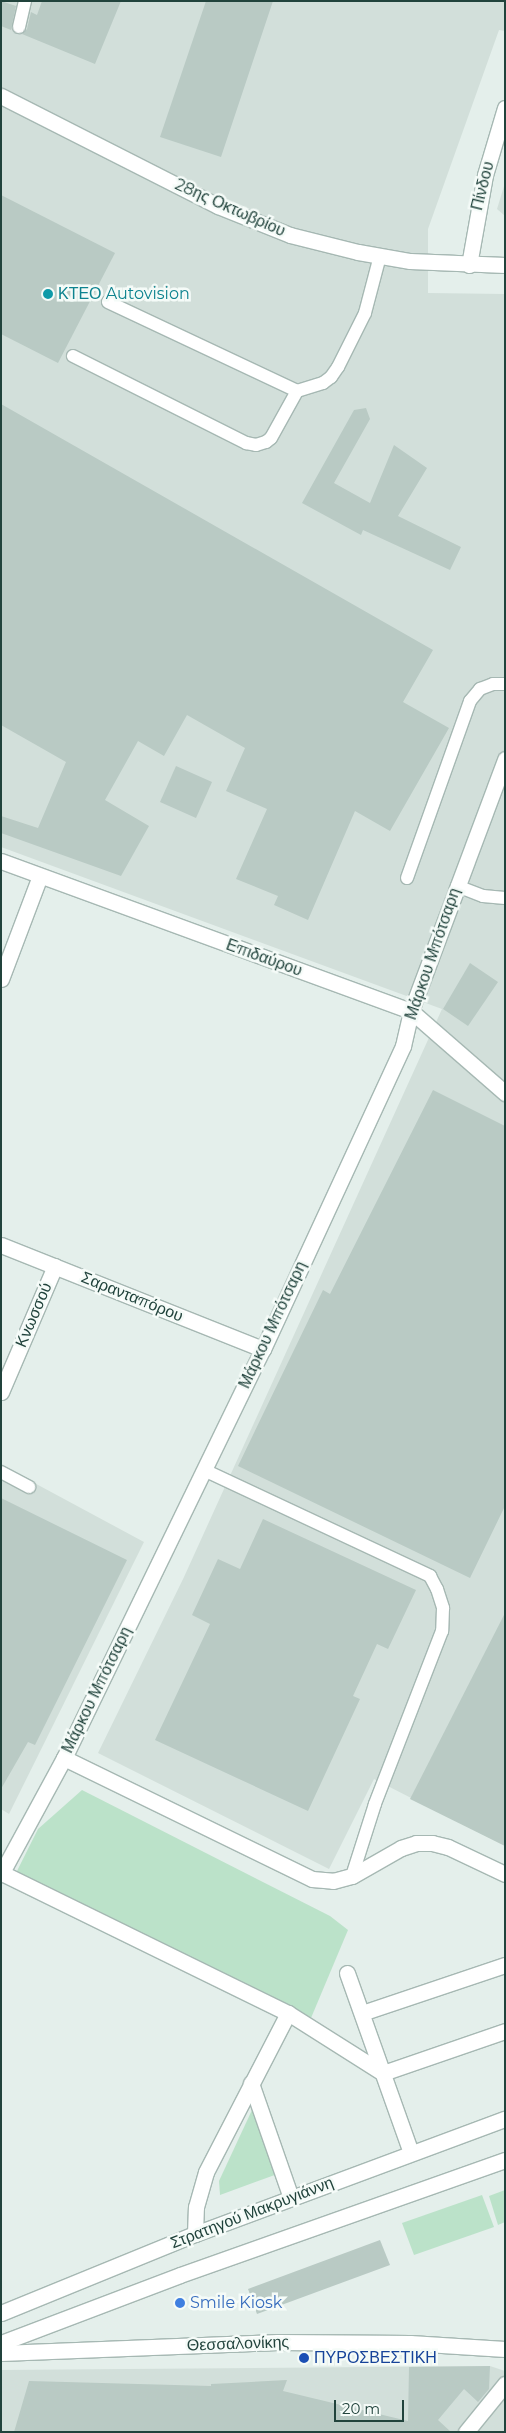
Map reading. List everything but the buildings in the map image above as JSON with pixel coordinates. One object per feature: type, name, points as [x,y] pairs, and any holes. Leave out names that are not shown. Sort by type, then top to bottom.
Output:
[{"type":"street","name":"28ης Οκτωβρίου","points":[[1,96],[245,218],[290,235],[410,261],[469,266],[505,266]]},
{"type":"street","name":"Πίνδου","points":[[469,266],[483,183],[505,108]]},
{"type":"street","name":"Μάρκου Μπότσαρη","points":[[1,1874],[64,1758],[263,1349],[403,1046],[411,1011],[505,759]]},
{"type":"street","name":"Επιδαύρου","points":[[1,861],[411,1011],[505,1093]]},
{"type":"street","points":[[1,979],[40,876]]},
{"type":"street","name":"Σαρανταπόρου","points":[[1,1245],[263,1349]]},
{"type":"street","name":"Κνωσσού","points":[[1,1392],[55,1266]]},
{"type":"street","points":[[64,1758],[312,1879],[333,1881],[352,1876],[401,1848],[416,1844],[432,1843],[448,1847],[505,1874]]},
{"type":"street","points":[[1,1874],[288,2012],[383,2073]]},
{"type":"street","points":[[362,2013],[505,1965]]},
{"type":"street","points":[[347,1973],[411,2153]]},
{"type":"street","points":[[195,2234],[196,2207],[200,2188],[288,2012]]},
{"type":"street","points":[[383,2073],[505,2031]]},
{"type":"street","points":[[251,2083],[291,2198]]},
{"type":"street","name":"Στρατηγού Μακρυγιάννη","points":[[1,2313],[195,2234],[505,2118]]},
{"type":"street","name":"Στρατηγού Μακρυγιάννη","points":[[1,2342],[180,2275],[505,2160]]},
{"type":"street","name":"Θεσσαλονίκης","points":[[1,2353],[278,2342],[410,2343],[505,2350]]},
{"type":"street","points":[[466,2432],[505,2384]]},
{"type":"lane","points":[[19,27],[25,1]]},
{"type":"lane","points":[[108,302],[296,391],[324,383],[338,367],[365,313],[380,256]]},
{"type":"lane","points":[[73,356],[251,444],[266,442],[271,438],[296,391]]},
{"type":"lane","points":[[407,878],[470,701],[480,689],[494,684],[505,684]]},
{"type":"lane","points":[[457,886],[483,896],[505,898]]},
{"type":"lane","points":[[204,1470],[430,1576],[437,1589],[443,1608],[442,1631],[375,1804],[352,1876]]},
{"type":"lane","points":[[1,1472],[29,1487]]},
{"type":"shaded area","points":[[1,1],[505,1],[505,31],[499,30],[428,229],[428,293],[505,294],[505,1846],[374,1779],[329,1869],[98,1753],[184,1577],[442,1009],[1,847]]},
{"type":"shaded area","points":[[505,183],[505,216],[497,209]]},
{"type":"shaded area","points":[[1,1465],[144,1542],[9,1814],[1,1809]]},
{"type":"shaded area","points":[[490,2366],[505,2371],[505,2432],[1,2432],[1,2370]]},
{"type":"green space","points":[[82,1790],[330,1916],[348,1930],[311,2018],[16,1873],[38,1829]]},
{"type":"green space","points":[[259,2106],[283,2172],[220,2195],[219,2181],[252,2110]]},
{"type":"green space","points":[[505,2190],[505,2222],[498,2225],[489,2196]]},
{"type":"green space","points":[[482,2195],[494,2227],[414,2255],[402,2223]]},
{"type":"place","name":"ΚΤΕΟ Autovision","points":[[48,294]]},
{"type":"place","name":"Smile Kiosk","points":[[180,2303]]},
{"type":"place","name":"ΠΥΡΟΣΒΕΣΤΙΚΗ","points":[[304,2358]]}]
